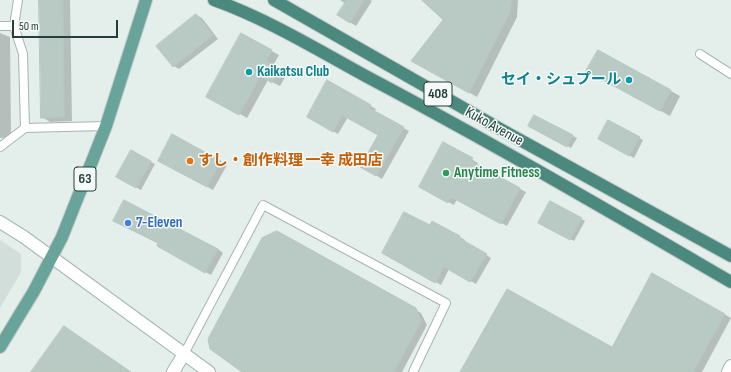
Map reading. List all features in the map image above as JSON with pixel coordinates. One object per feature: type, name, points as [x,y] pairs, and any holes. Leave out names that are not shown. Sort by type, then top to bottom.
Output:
[{"type":"highway","name":"Kuko Avenue","points":[[214,0],[287,34],[414,101],[731,282]]},
{"type":"highway","name":"Kuko Avenue","points":[[274,0],[495,126],[731,256]]},
{"type":"main road","name":"63","points":[[0,347],[52,258],[106,126],[146,0]]},
{"type":"street","points":[[0,222],[209,372]]},
{"type":"street","points":[[173,372],[184,354]]},
{"type":"street","points":[[728,372],[731,366]]},
{"type":"lane","points":[[18,0],[14,26],[23,54],[25,128]]},
{"type":"lane","points":[[0,26],[14,26]]},
{"type":"lane","points":[[700,54],[731,74]]},
{"type":"lane","points":[[0,147],[25,128],[106,126]]},
{"type":"lane","points":[[184,354],[264,205],[446,303],[413,372]]},
{"type":"shaded area","points":[[0,240],[21,254],[21,272],[0,308]]},
{"type":"building","points":[[39,0],[63,0],[64,117],[41,118]]},
{"type":"building","points":[[347,0],[364,0],[350,23],[337,15]]},
{"type":"building","points":[[422,0],[511,0],[510,12],[469,93],[411,61],[443,20]]},
{"type":"building","points":[[196,14],[213,35],[173,67],[156,46]]},
{"type":"building","name":"Kaikatsu Club","points":[[241,33],[272,50],[266,61],[280,69],[272,83],[260,76],[239,115],[206,97]]},
{"type":"building","name":"セイ・シュプール","points":[[598,50],[671,90],[660,111],[586,71]]},
{"type":"building","points":[[327,80],[371,105],[369,108],[404,127],[376,176],[360,167],[378,135],[342,115],[333,132],[307,117]]},
{"type":"building","points":[[534,115],[573,135],[567,147],[528,126]]},
{"type":"building","points":[[608,120],[640,137],[629,156],[598,139]]},
{"type":"building","name":"すし・創作料理 一幸 成田店","points":[[172,134],[221,161],[207,187],[158,161]]},
{"type":"building","points":[[443,142],[473,158],[471,161],[520,188],[501,224],[451,197],[448,203],[419,187]]},
{"type":"building","points":[[131,150],[151,161],[136,188],[116,177]]},
{"type":"building","points":[[124,200],[218,249],[205,273],[157,246],[158,243],[113,221]]},
{"type":"building","points":[[550,201],[582,218],[570,240],[538,223]]},
{"type":"building","points":[[404,212],[430,225],[432,221],[460,236],[459,238],[487,254],[470,282],[444,267],[435,283],[382,253]]},
{"type":"building","points":[[277,231],[416,308],[421,321],[394,372],[242,372],[210,349],[208,339],[262,238]]},
{"type":"building","points":[[652,273],[725,314],[693,372],[460,372],[507,289],[612,347]]},
{"type":"building","points":[[64,326],[131,372],[31,372]]},
{"type":"place","name":"Kaikatsu Club","points":[[249,72]]},
{"type":"place","name":"セイ・シュプール","points":[[629,80]]},
{"type":"place","name":"すし・創作料理 一幸 成田店","points":[[190,161]]},
{"type":"place","name":"Anytime Fitness","points":[[446,173]]},
{"type":"place","name":"7-Eleven","points":[[128,223]]}]
